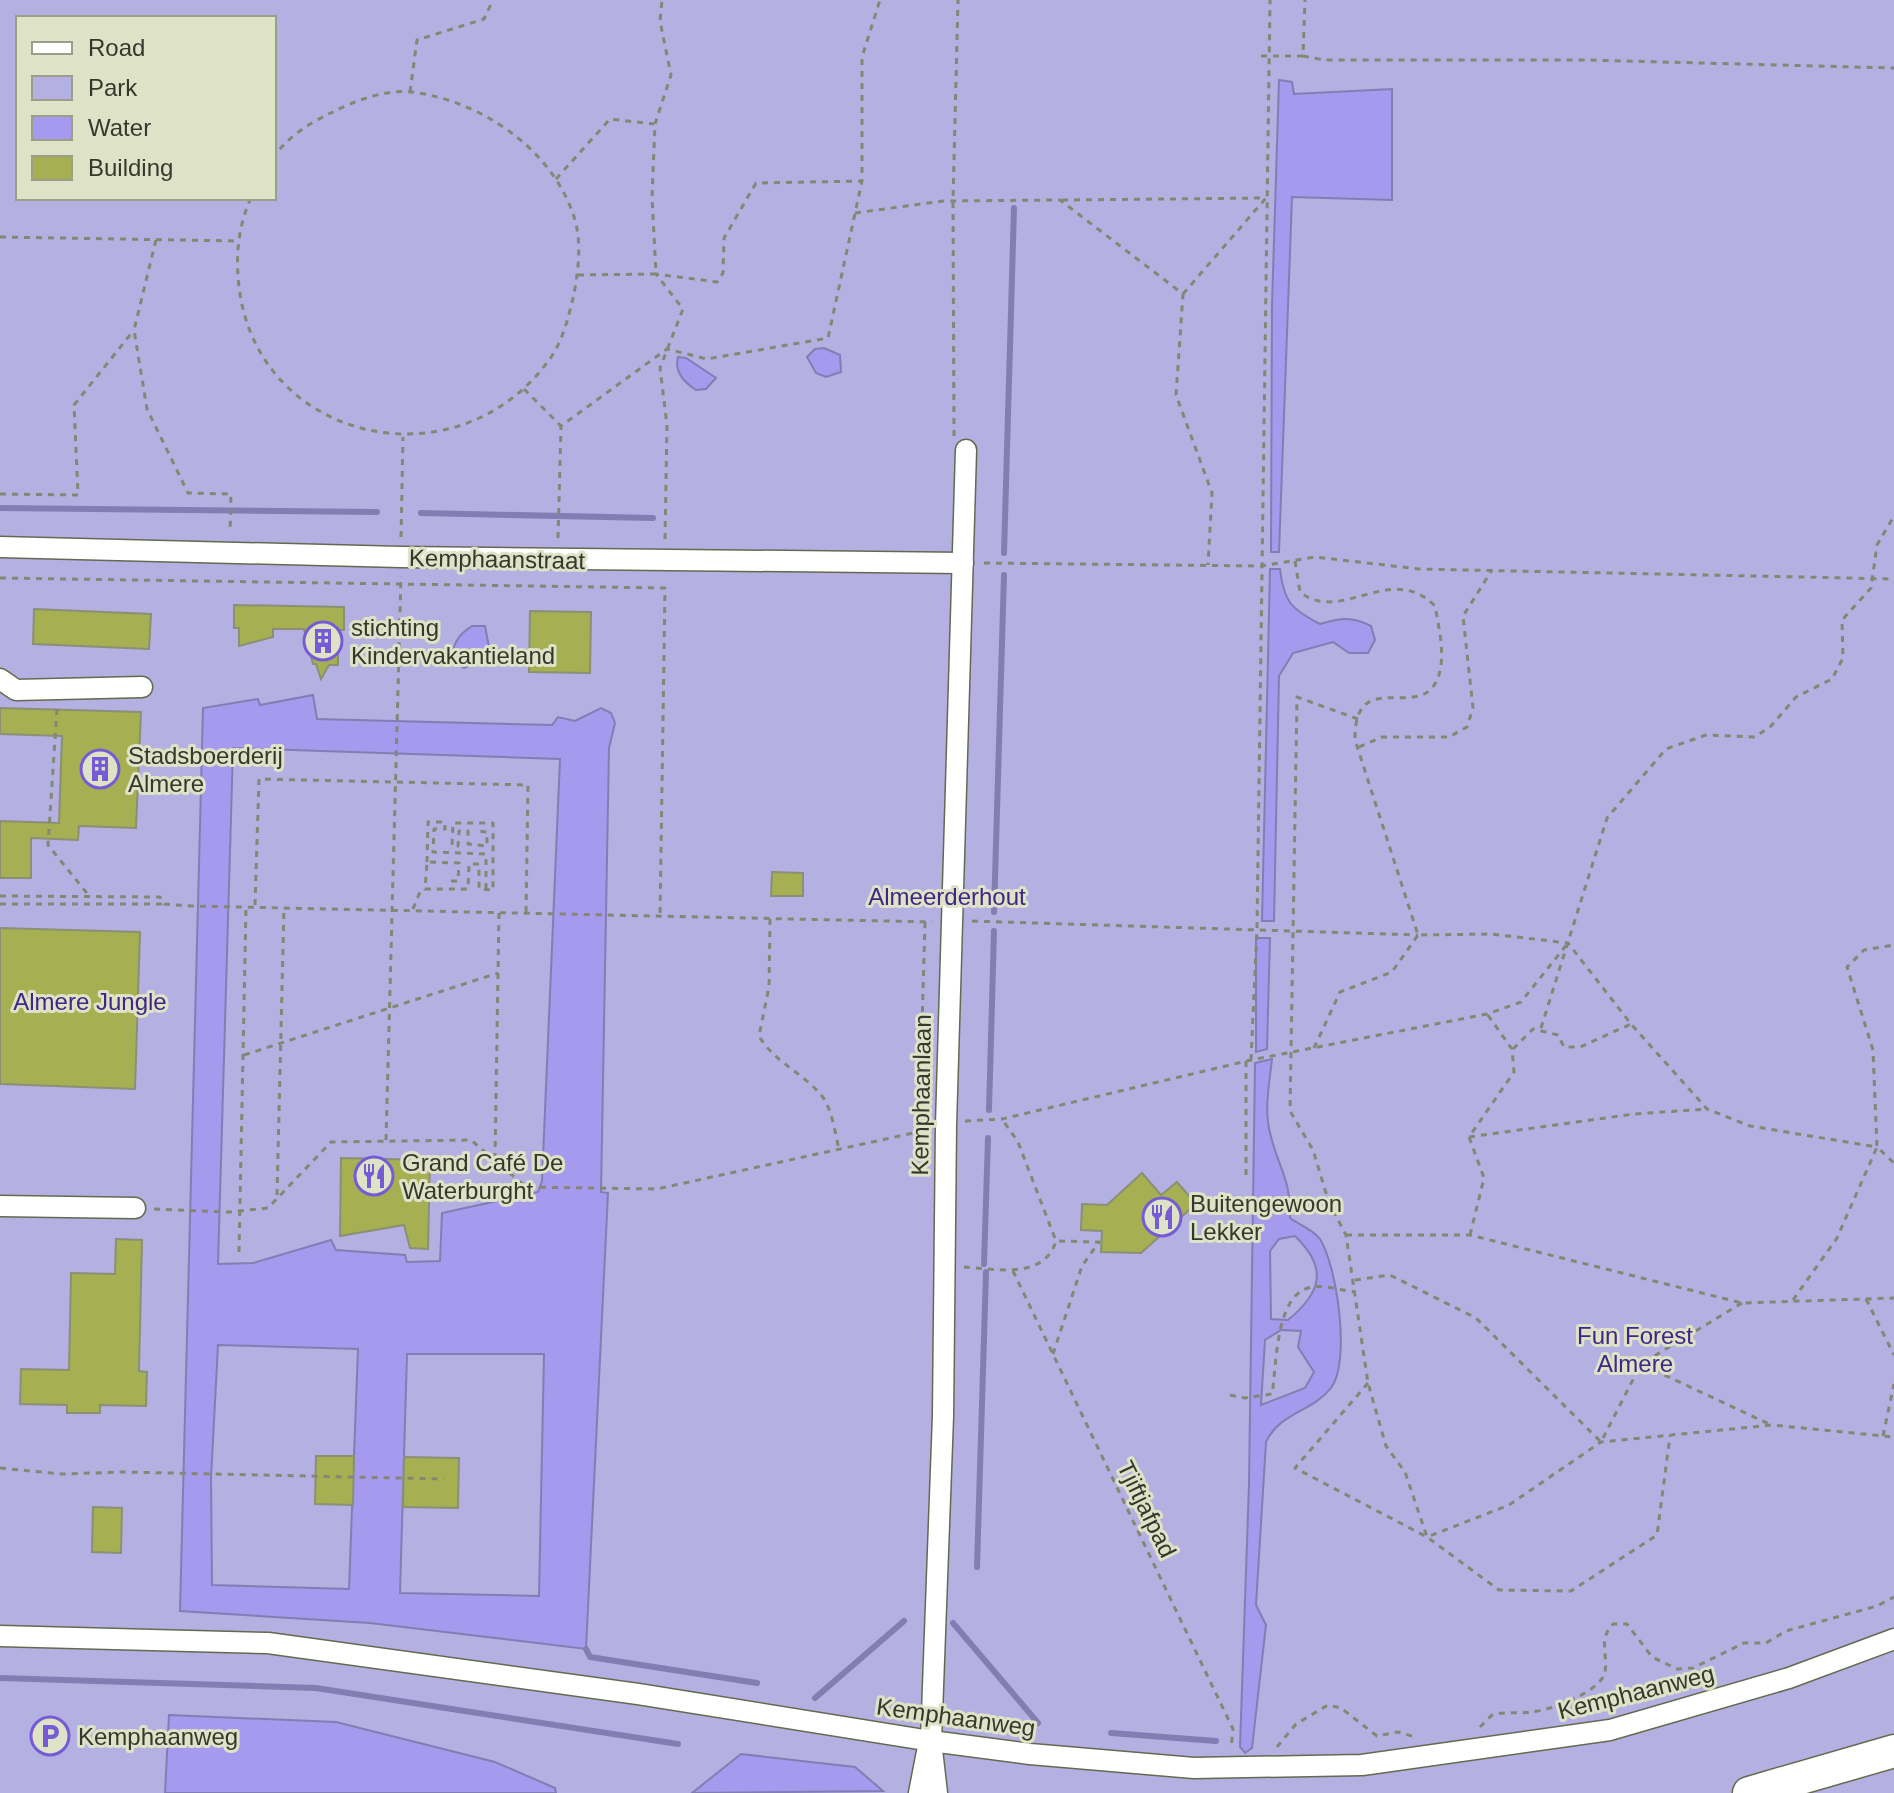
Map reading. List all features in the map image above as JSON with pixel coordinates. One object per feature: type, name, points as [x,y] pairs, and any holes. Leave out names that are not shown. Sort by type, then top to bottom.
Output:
[{"type":"main road","points":[[1749,1793],[1894,1751]]},
{"type":"street","name":"Kemphaanlaan","points":[[937,1793],[931,1741],[966,454]]},
{"type":"street","name":"Kemphaanstraat","points":[[0,547],[401,557],[963,563]]},
{"type":"street","points":[[0,679],[16,690],[142,687]]},
{"type":"street","points":[[0,1206],[135,1208]]},
{"type":"street","name":"Kemphaanweg","points":[[0,1636],[268,1643],[638,1694],[931,1741],[1030,1754],[1194,1768],[1362,1765],[1610,1730],[1789,1678],[1894,1639]]},
{"type":"street","name":"Kemphaanlaan","points":[[919,1793],[931,1741]]},
{"type":"path","points":[[410,92],[417,40],[484,19],[493,0]]},
{"type":"path","points":[[662,0],[660,21],[671,75],[655,124],[652,197],[656,274],[683,309],[660,368],[667,425],[665,559]]},
{"type":"path","points":[[667,349],[707,359],[828,338],[862,181],[862,57],[880,0]]},
{"type":"path","points":[[958,0],[953,200],[954,443],[966,454]]},
{"type":"path","points":[[1270,0],[1258,928],[1251,1060],[1487,1014],[1521,1002],[1568,943]]},
{"type":"path","points":[[1303,56],[1305,0]]},
{"type":"path","points":[[1261,56],[1303,56],[1324,60],[1587,60],[1894,68]]},
{"type":"path","points":[[250,200],[239,241],[238,290],[250,333],[283,381],[310,405],[331,417],[365,430],[403,437],[450,430],[500,409],[524,389],[551,359],[567,324],[578,275],[575,222],[556,179],[514,133],[463,103],[410,92],[379,95],[336,110],[296,135],[276,155]]},
{"type":"path","points":[[556,179],[610,119],[655,124]]},
{"type":"path","points":[[578,275],[656,274],[717,282],[723,273],[724,238],[756,183],[862,181]]},
{"type":"path","points":[[855,213],[953,200],[1266,198]]},
{"type":"path","points":[[1208,565],[1212,493],[1176,395],[1183,294],[1266,198]]},
{"type":"path","points":[[1060,200],[1183,294]]},
{"type":"path","points":[[0,237],[239,241]]},
{"type":"path","points":[[156,240],[134,330],[147,409],[188,493],[231,494],[230,520]]},
{"type":"path","points":[[0,494],[78,495],[74,405],[134,330]]},
{"type":"path","points":[[561,426],[667,349]]},
{"type":"path","points":[[524,389],[561,426],[558,524]]},
{"type":"path","points":[[1541,1028],[1607,818],[1666,749],[1706,735],[1755,737],[1771,726],[1796,697],[1832,679],[1843,658],[1842,620],[1871,588],[1877,545],[1894,516]]},
{"type":"path","points":[[963,563],[1262,566],[1315,557],[1346,558],[1419,569],[1894,579]]},
{"type":"path","points":[[1295,561],[1300,592],[1311,601],[1335,602],[1403,588],[1424,594],[1435,606],[1441,656],[1439,674],[1430,690],[1415,696],[1390,696],[1371,701],[1360,710],[1358,719],[1358,747],[1418,935]]},
{"type":"path","points":[[1358,747],[1382,737],[1449,737],[1467,727],[1473,708],[1463,616],[1492,570]]},
{"type":"path","name":"Kemphaanstraat","points":[[0,578],[665,588],[660,916]]},
{"type":"path","points":[[58,689],[48,845],[90,897]]},
{"type":"path","points":[[1358,719],[1297,697],[1290,1111],[1313,1150],[1329,1203],[1346,1235],[1368,1383],[1386,1446],[1405,1472],[1427,1537]]},
{"type":"path","points":[[386,1140],[397,711]]},
{"type":"path","points":[[255,907],[259,779],[395,781],[528,785],[526,913]]},
{"type":"path","points":[[425,889],[428,822],[445,822],[445,829],[434,829],[433,852],[486,854],[486,889]]},
{"type":"path","points":[[413,909],[419,894],[425,889],[468,889],[469,864],[479,864],[479,889],[493,890],[493,823],[453,823],[452,846],[458,846],[459,831],[468,831],[468,844],[487,846],[487,832],[478,831]]},
{"type":"path","points":[[481,845],[482,836]]},
{"type":"path","points":[[439,846],[439,853]]},
{"type":"path","points":[[427,862],[459,863],[458,881],[451,881]]},
{"type":"path","points":[[0,896],[160,897],[164,904]]},
{"type":"path","points":[[0,904],[393,908],[545,914],[1274,928],[1418,935],[1491,934],[1568,943],[1631,1024],[1707,1109]]},
{"type":"path","points":[[239,1252],[246,907]]},
{"type":"path","points":[[277,1198],[284,907]]},
{"type":"path","points":[[495,1159],[499,912]]},
{"type":"path","points":[[770,919],[769,987],[759,1036],[770,1055],[795,1069],[824,1098],[839,1149]]},
{"type":"path","points":[[919,1132],[925,922]]},
{"type":"path","points":[[1314,1048],[1340,992],[1392,972],[1418,935]]},
{"type":"path","points":[[1793,1300],[1837,1238],[1877,1147],[1873,1050],[1847,967],[1864,950],[1894,945]]},
{"type":"path","points":[[244,1055],[498,973]]},
{"type":"path","points":[[1469,1137],[1514,1072],[1512,1049],[1487,1014]]},
{"type":"path","points":[[1512,1049],[1533,1029],[1541,1028],[1558,1035],[1564,1047],[1580,1047],[1631,1024]]},
{"type":"path","points":[[1246,1061],[1246,1175]]},
{"type":"path","points":[[1469,1137],[1634,1114],[1707,1109],[1750,1126],[1877,1147],[1894,1163]]},
{"type":"path","points":[[944,1265],[1013,1271],[1040,1265],[1052,1255],[1056,1241],[1028,1165],[1002,1119]]},
{"type":"path","points":[[1469,1137],[1484,1178],[1470,1235]]},
{"type":"path","points":[[135,1208],[240,1212],[268,1208],[331,1142],[471,1140],[526,1187],[629,1189]]},
{"type":"path","points":[[1346,1235],[1470,1235],[1742,1303],[1894,1298]]},
{"type":"path","points":[[1053,1354],[1082,1266],[1099,1242],[1056,1241]]},
{"type":"path","name":"Tjiftjafpad","points":[[1013,1271],[1233,1729],[1229,1767]]},
{"type":"path","points":[[1355,1280],[1390,1275],[1476,1318],[1601,1442]]},
{"type":"path","points":[[1230,1395],[1245,1398],[1272,1394],[1282,1335],[1281,1317],[1293,1296],[1312,1287],[1356,1292]]},
{"type":"path","points":[[1866,1299],[1894,1355]]},
{"type":"path","points":[[1427,1537],[1509,1505],[1601,1442],[1641,1364],[1742,1303]]},
{"type":"path","points":[[1641,1364],[1772,1425]]},
{"type":"path","points":[[1368,1383],[1295,1468],[1427,1537],[1499,1590],[1571,1591],[1657,1535],[1670,1435]]},
{"type":"path","points":[[1883,1436],[1894,1384]]},
{"type":"path","points":[[1601,1442],[1772,1425],[1894,1437]]},
{"type":"path","points":[[0,1468],[62,1474],[444,1479]]},
{"type":"path","points":[[1471,1733],[1492,1715],[1532,1712],[1595,1688],[1605,1675],[1606,1631],[1613,1624],[1627,1624],[1652,1657],[1677,1669],[1693,1668],[1744,1643],[1766,1643],[1786,1631],[1877,1606],[1894,1597]]},
{"type":"path","points":[[1263,1766],[1296,1724],[1328,1705],[1341,1708],[1377,1736],[1398,1732],[1423,1740]]},
{"type":"green space","name":"Almeerderhout","points":[[0,0],[1894,0],[1894,1793],[0,1793]]},
{"type":"water","points":[[1279,80],[1292,82],[1294,94],[1392,89],[1392,200],[1292,197],[1279,552],[1271,552],[1272,305]]},
{"type":"water","points":[[824,348],[840,355],[841,372],[826,377],[816,373],[807,357],[815,349]]},
{"type":"water","points":[[678,357],[686,358],[716,378],[706,389],[696,390],[681,376],[677,367]]},
{"type":"water","points":[[1270,569],[1280,569],[1287,597],[1302,614],[1320,624],[1346,619],[1364,623],[1371,626],[1375,640],[1368,653],[1349,653],[1333,642],[1293,653],[1279,676],[1274,921],[1262,921]]},
{"type":"water","points":[[472,626],[485,626],[489,647],[479,662],[464,668],[453,660],[453,649],[460,636]]},
{"type":"water","points":[[313,695],[317,719],[552,725],[558,717],[575,721],[601,708],[611,713],[615,723],[609,748],[601,1192],[608,1193],[586,1649],[370,1623],[180,1611],[203,708],[258,699],[260,705]],"holes":[[[233,748],[560,759],[542,1181],[538,1192],[442,1213],[440,1261],[407,1262],[405,1255],[336,1250],[331,1240],[253,1263],[218,1264]],[[218,1345],[358,1349],[349,1589],[212,1585],[211,1478]],[[407,1354],[544,1354],[539,1596],[400,1593]]]},
{"type":"water","points":[[1256,938],[1270,938],[1267,1049],[1256,1052]]},
{"type":"water","points":[[1272,1059],[1267,1099],[1268,1122],[1288,1191],[1290,1218],[1317,1236],[1326,1252],[1336,1291],[1341,1337],[1337,1375],[1331,1388],[1315,1402],[1287,1418],[1266,1442],[1256,1605],[1266,1625],[1252,1748],[1245,1753],[1240,1747],[1249,1484],[1255,1063]],"holes":[[[1295,1236],[1313,1259],[1317,1280],[1308,1300],[1288,1320],[1271,1319],[1270,1251],[1279,1239]],[[1281,1330],[1301,1331],[1298,1347],[1314,1372],[1305,1388],[1261,1405],[1265,1340]]]},
{"type":"water","points":[[169,1715],[336,1722],[495,1762],[555,1788],[556,1793],[165,1793]]},
{"type":"water","points":[[741,1754],[855,1767],[883,1791],[692,1793]]},
{"type":"building","name":"stichting Kindervakantieland","points":[[234,605],[344,607],[344,630],[338,630],[338,665],[329,665],[321,679],[316,664],[313,664],[304,629],[273,629],[273,637],[239,646],[239,628],[234,628]]},
{"type":"building","points":[[34,609],[151,614],[149,649],[33,644]]},
{"type":"building","points":[[530,611],[591,612],[590,673],[529,672]]},
{"type":"building","name":"Stadsboerderij Almere","points":[[0,708],[141,712],[136,828],[79,826],[78,840],[31,838],[31,878],[0,878],[0,821],[59,823],[62,736],[0,734]]},
{"type":"building","points":[[772,872],[803,873],[803,896],[771,896]]},
{"type":"building","points":[[0,928],[140,932],[135,1089],[0,1084]]},
{"type":"building","points":[[341,1158],[430,1160],[428,1249],[410,1248],[404,1225],[340,1236]]},
{"type":"building","points":[[1142,1173],[1161,1195],[1177,1182],[1196,1204],[1141,1253],[1101,1252],[1102,1231],[1081,1230],[1082,1204],[1107,1205]]},
{"type":"building","points":[[116,1239],[142,1240],[139,1371],[147,1372],[146,1406],[100,1405],[100,1413],[67,1413],[67,1405],[20,1404],[21,1369],[69,1370],[71,1273],[115,1274]]},
{"type":"building","points":[[316,1456],[354,1456],[353,1505],[315,1504]]},
{"type":"building","points":[[404,1457],[459,1458],[458,1508],[403,1507]]},
{"type":"building","points":[[93,1507],[122,1508],[121,1553],[92,1552]]},
{"type":"waterway","points":[[1004,553],[1014,208]]},
{"type":"waterway","points":[[0,508],[377,512]]},
{"type":"waterway","points":[[421,513],[653,518]]},
{"type":"waterway","points":[[994,912],[1004,575]]},
{"type":"waterway","points":[[989,1110],[994,931]]},
{"type":"waterway","points":[[984,1264],[988,1138]]},
{"type":"waterway","points":[[977,1567],[986,1272]]},
{"type":"waterway","points":[[815,1698],[904,1621]]},
{"type":"waterway","points":[[953,1623],[1038,1723]]},
{"type":"waterway","points":[[586,1649],[590,1657],[757,1683]]},
{"type":"waterway","points":[[0,1678],[316,1688],[678,1744]]},
{"type":"waterway","points":[[1111,1733],[1216,1741]]},
{"type":"place","name":"stichting Kindervakantieland","points":[[323,641]]},
{"type":"place","name":"Stadsboerderij Almere","points":[[100,769]]},
{"type":"place","name":"Grand Café De Waterburght","points":[[374,1176]]},
{"type":"place","name":"Buitengewoon Lekker","points":[[1162,1217]]},
{"type":"place","name":"Kemphaanweg","points":[[50,1736]]},
{"type":"park label","name":"Almere Jungle","points":[[90,1001]]},
{"type":"park label","name":"Fun Forest Almere","points":[[1635,1349]]}]
